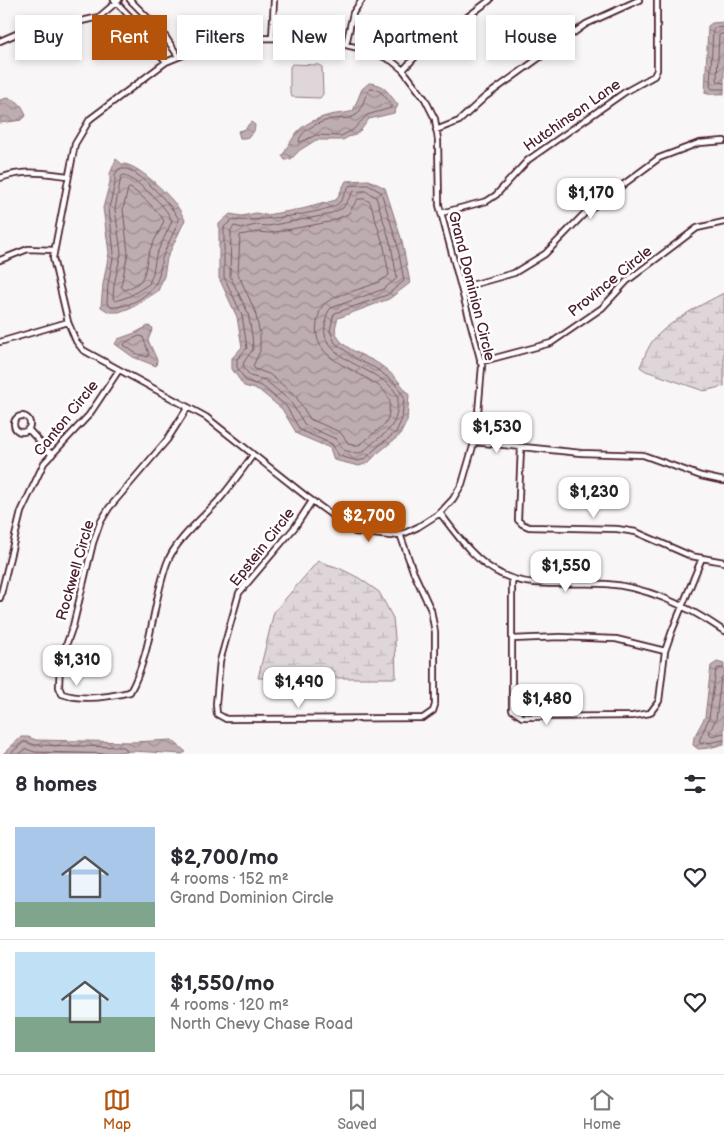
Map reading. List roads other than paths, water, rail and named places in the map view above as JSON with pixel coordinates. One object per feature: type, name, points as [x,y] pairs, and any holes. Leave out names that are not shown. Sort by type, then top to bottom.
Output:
[{"type":"street","points":[[130,0],[162,33],[177,55]]},
{"type":"street","points":[[272,38],[274,0]]},
{"type":"street","points":[[346,45],[353,13],[362,0]]},
{"type":"street","points":[[403,70],[418,53],[490,0]]},
{"type":"street","points":[[436,130],[459,121],[483,98],[586,24],[639,0]]},
{"type":"street","name":"Hutchinson Lane","points":[[441,213],[488,201],[496,195],[528,160],[625,92],[654,76],[658,70],[657,0]]},
{"type":"street","points":[[0,41],[44,22],[77,22],[99,17],[116,1],[140,27],[166,62]]},
{"type":"street","name":"Grand Dominion Circle","points":[[177,56],[166,62],[90,119],[74,144],[53,258],[68,322],[76,340],[83,350],[206,418],[312,501],[355,532],[391,536],[400,534],[418,527],[440,513],[453,499],[462,484],[474,442],[482,366],[439,205],[435,119],[425,99],[403,70],[392,61],[371,51],[309,39],[263,38]]},
{"type":"street","points":[[461,288],[514,274],[545,254],[585,212],[659,158],[699,143],[724,141]]},
{"type":"street","points":[[0,178],[16,172],[68,176]]},
{"type":"street","name":"Province Circle","points":[[480,362],[551,343],[602,308],[626,281],[697,228],[724,222]]},
{"type":"street","points":[[0,260],[28,249],[54,250]]},
{"type":"street","points":[[0,342],[68,322]]},
{"type":"street","name":"Canton Circle","points":[[0,598],[21,512],[44,463],[89,415],[119,370]]},
{"type":"street","name":"Rockwell Circle","points":[[188,407],[167,440],[109,508],[100,524],[93,543],[73,626],[60,662],[59,687],[62,694],[96,697],[130,692],[135,684],[145,653],[167,562],[179,544],[220,499],[253,455]]},
{"type":"street","points":[[28,429],[52,455]]},
{"type":"street","points":[[474,442],[581,453],[643,454],[702,476],[724,481]]},
{"type":"street","points":[[521,447],[518,520],[522,524],[529,527],[617,529],[636,532],[691,556],[724,562]]},
{"type":"street","name":"Epstein Circle","points":[[312,501],[295,527],[239,593],[220,661],[216,704],[217,714],[226,719],[423,718],[433,711],[435,705],[435,632],[431,610],[413,571],[400,534]]},
{"type":"street","points":[[440,513],[459,537],[485,564],[512,579],[528,583],[606,584],[637,588],[683,606],[724,631]]},
{"type":"street","points":[[512,579],[512,710],[522,717],[634,716],[650,713],[659,702],[665,651],[702,558]]},
{"type":"street","points":[[512,639],[560,637],[616,639],[665,651]]},
{"type":"water","points":[[724,22],[724,94],[707,94],[705,93],[708,26],[712,23]]},
{"type":"water","points":[[369,83],[383,87],[389,94],[398,105],[394,113],[369,119],[355,135],[343,140],[316,140],[300,150],[291,159],[285,160],[282,156],[298,131],[320,118],[353,111],[362,89]]},
{"type":"water","points":[[7,98],[14,100],[22,106],[26,116],[22,120],[0,123],[0,100]]},
{"type":"water","points":[[251,122],[255,125],[253,133],[249,137],[240,138],[238,131],[246,129]]},
{"type":"water","points":[[116,159],[122,164],[136,168],[160,187],[173,201],[185,220],[167,258],[164,276],[158,291],[135,306],[119,312],[109,312],[101,307],[109,253],[103,208],[110,182],[110,174]]},
{"type":"water","points":[[369,180],[385,188],[402,241],[410,283],[389,299],[338,318],[335,331],[339,339],[349,348],[388,371],[409,395],[407,421],[400,435],[368,463],[359,466],[334,460],[330,448],[297,434],[282,409],[259,390],[244,386],[232,369],[232,358],[242,347],[237,317],[219,278],[219,224],[230,214],[242,216],[256,213],[266,215],[302,209],[336,200],[346,181]]},
{"type":"water","points":[[148,326],[153,328],[148,340],[157,360],[156,366],[133,357],[115,344],[118,339]]},
{"type":"water","points":[[717,662],[724,664],[724,744],[698,749],[693,745],[694,737],[705,717],[711,666]]},
{"type":"water","points":[[21,737],[36,740],[132,742],[172,740],[186,752],[182,754],[133,751],[99,754],[3,754]]}]
